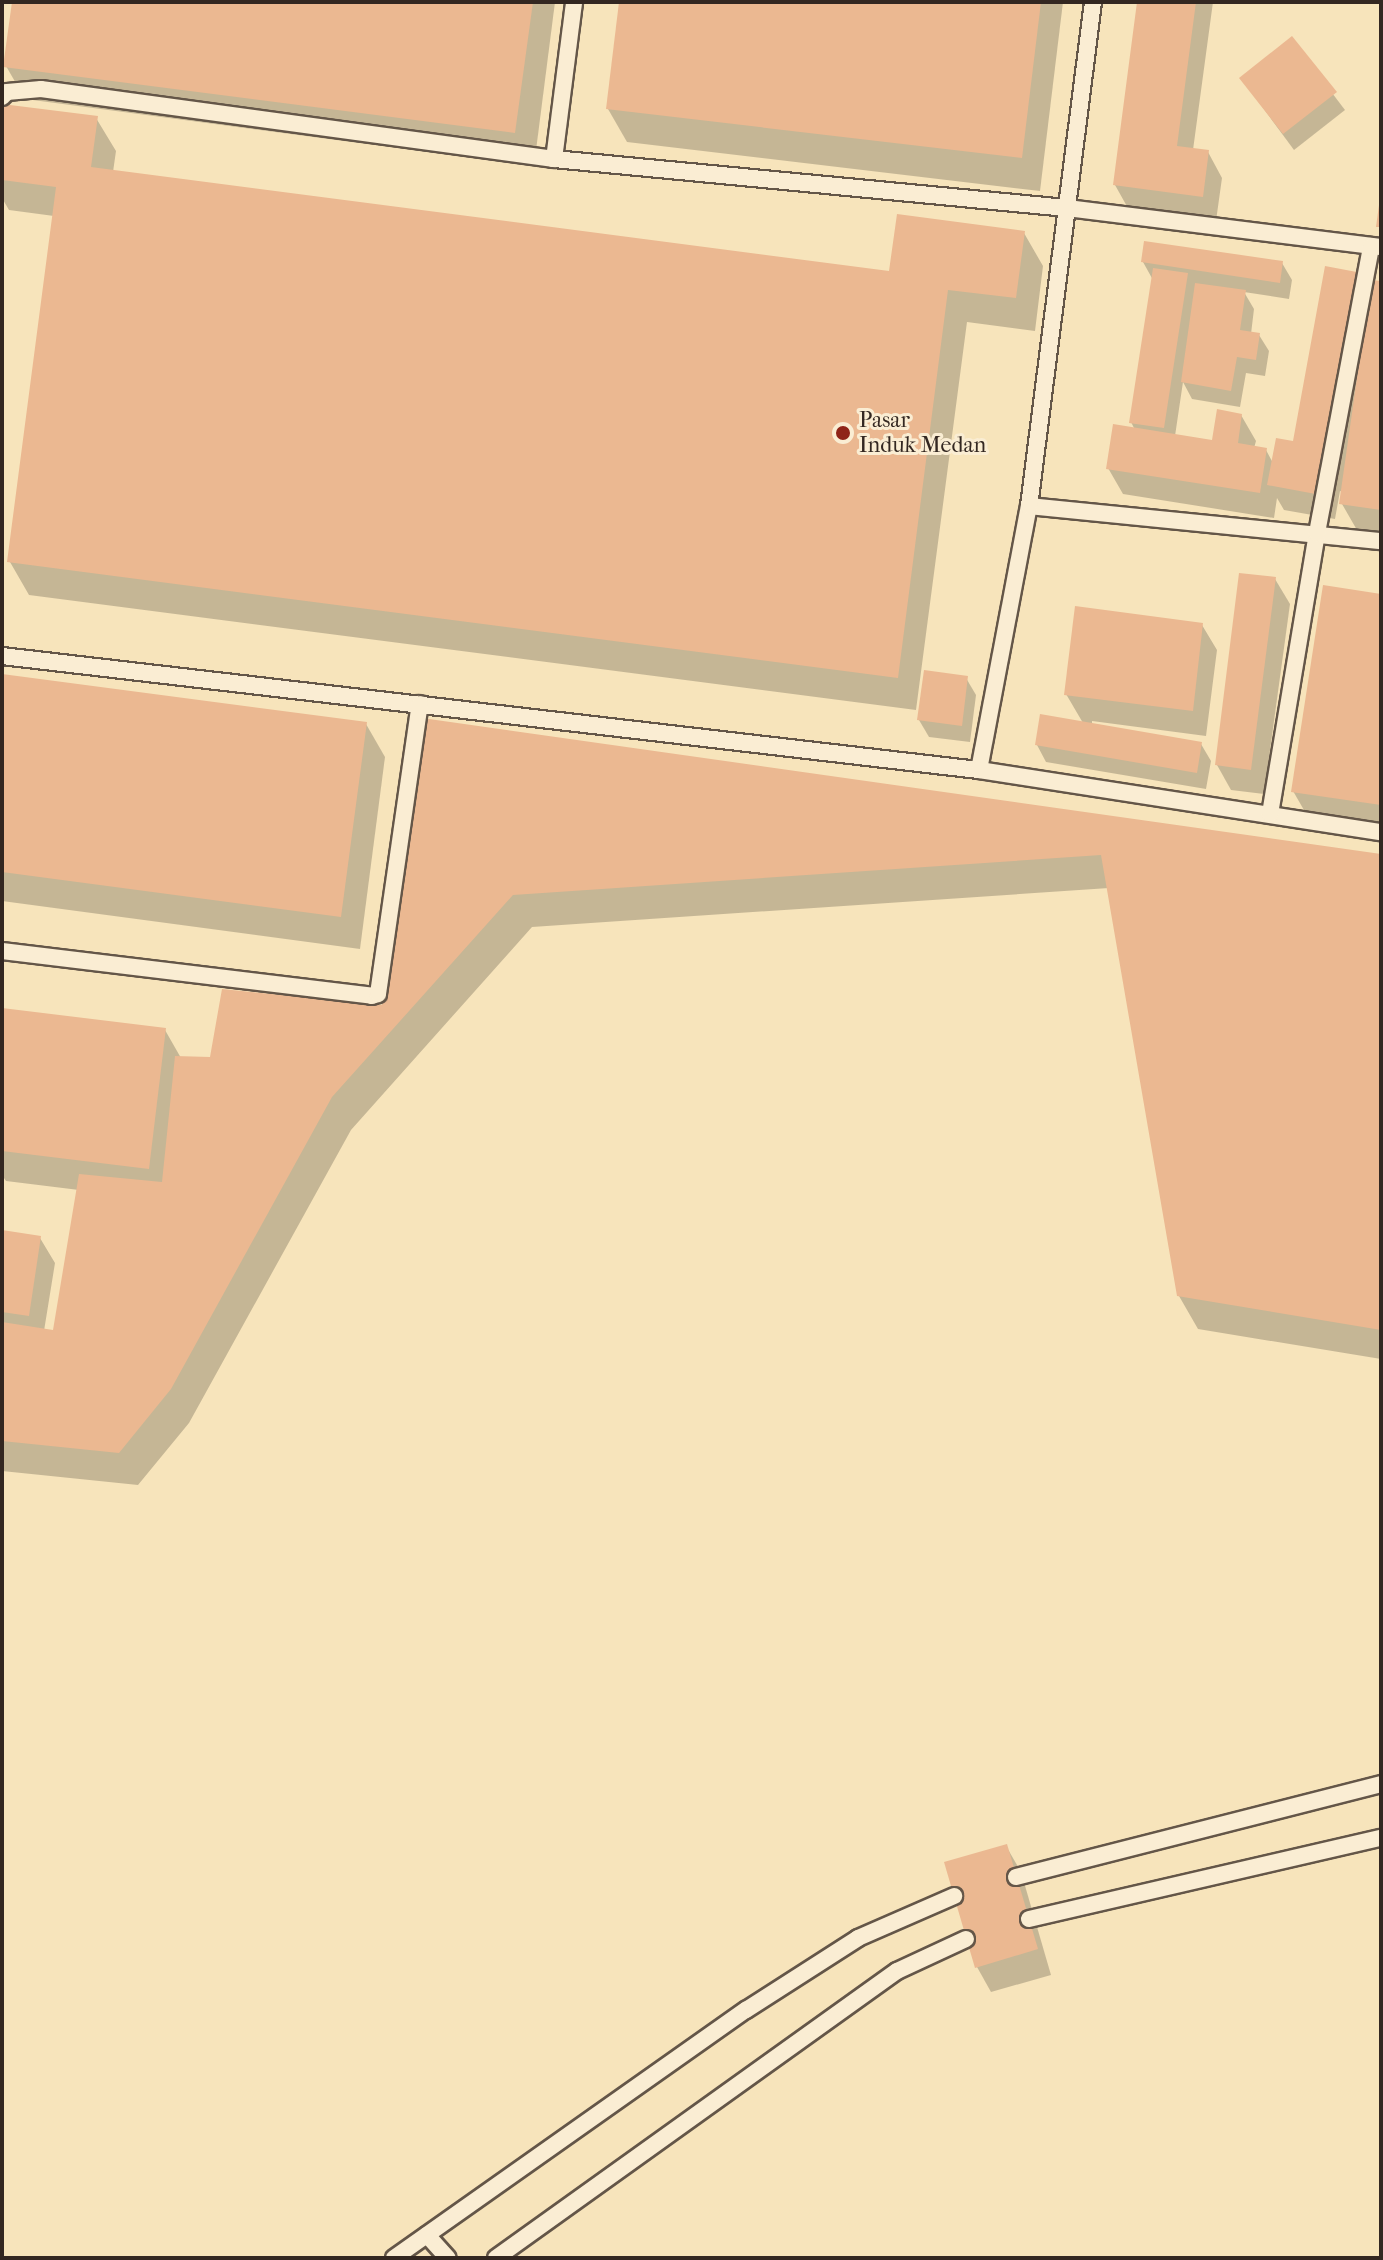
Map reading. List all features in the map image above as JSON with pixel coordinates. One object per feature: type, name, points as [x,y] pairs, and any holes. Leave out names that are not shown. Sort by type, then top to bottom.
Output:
[{"type":"lane","points":[[554,159],[574,2]]},
{"type":"lane","points":[[979,770],[1029,506],[1093,2]]},
{"type":"lane","points":[[2,97],[7,92],[41,89],[554,159],[1067,208],[1376,247],[1317,533],[1270,814]]},
{"type":"lane","points":[[1029,506],[1381,541]]},
{"type":"lane","points":[[2,656],[979,770],[1381,832]]},
{"type":"lane","points":[[2,951],[372,996],[378,994],[420,704]]},
{"type":"lane","points":[[1016,1877],[1381,1784]]},
{"type":"lane","points":[[1029,1919],[1381,1838]]},
{"type":"lane","points":[[394,2258],[746,2010],[858,1938],[954,1896]]},
{"type":"lane","points":[[496,2258],[897,1971],[966,1939]]},
{"type":"lane","points":[[427,2235],[448,2258]]},
{"type":"building","points":[[12,2],[533,2],[515,133],[3,67]]},
{"type":"building","points":[[619,2],[1041,2],[1022,158],[606,109]]},
{"type":"building","points":[[1137,2],[1196,2],[1177,146],[1209,150],[1203,197],[1113,185]]},
{"type":"building","points":[[1292,36],[1337,92],[1283,134],[1239,78]]},
{"type":"building","points":[[2,104],[98,116],[91,167],[889,271],[897,214],[1025,231],[1016,298],[948,290],[898,678],[7,562],[56,187],[2,180]]},
{"type":"building","points":[[1379,205],[1381,227],[1376,227]]},
{"type":"building","points":[[1144,241],[1283,261],[1280,283],[1141,262]]},
{"type":"building","points":[[1325,266],[1362,273],[1321,495],[1267,485],[1276,438],[1293,441]]},
{"type":"building","points":[[1153,268],[1188,273],[1164,428],[1129,423]]},
{"type":"building","points":[[1371,280],[1381,281],[1381,510],[1339,504]]},
{"type":"building","points":[[1195,283],[1246,290],[1240,330],[1260,333],[1256,360],[1237,357],[1231,391],[1181,382]]},
{"type":"building","points":[[1217,409],[1242,414],[1238,443],[1267,448],[1260,493],[1106,469],[1113,424],[1212,440]]},
{"type":"building","points":[[1239,573],[1276,577],[1251,770],[1215,765]]},
{"type":"building","points":[[1323,585],[1381,594],[1381,805],[1291,792]]},
{"type":"building","points":[[1075,606],[1203,623],[1193,711],[1064,695]]},
{"type":"building","points":[[924,670],[968,676],[962,726],[917,720]]},
{"type":"building","points":[[2,674],[367,722],[341,917],[2,872]]},
{"type":"building","points":[[1040,714],[1202,742],[1197,773],[1035,745]]},
{"type":"building","points":[[422,718],[1381,854],[1381,1330],[1177,1296],[1101,855],[513,895],[332,1097],[171,1389],[119,1453],[2,1441],[2,1322],[53,1330],[79,1174],[162,1182],[175,1056],[210,1057],[222,989],[382,1005]]},
{"type":"building","points":[[2,1008],[166,1028],[149,1169],[2,1151]]},
{"type":"building","points":[[2,1230],[41,1236],[29,1316],[2,1312]]},
{"type":"building","points":[[1007,1844],[1038,1949],[975,1968],[944,1862]]},
{"type":"place","name":"Pasar Induk Medan","points":[[843,433]]}]
